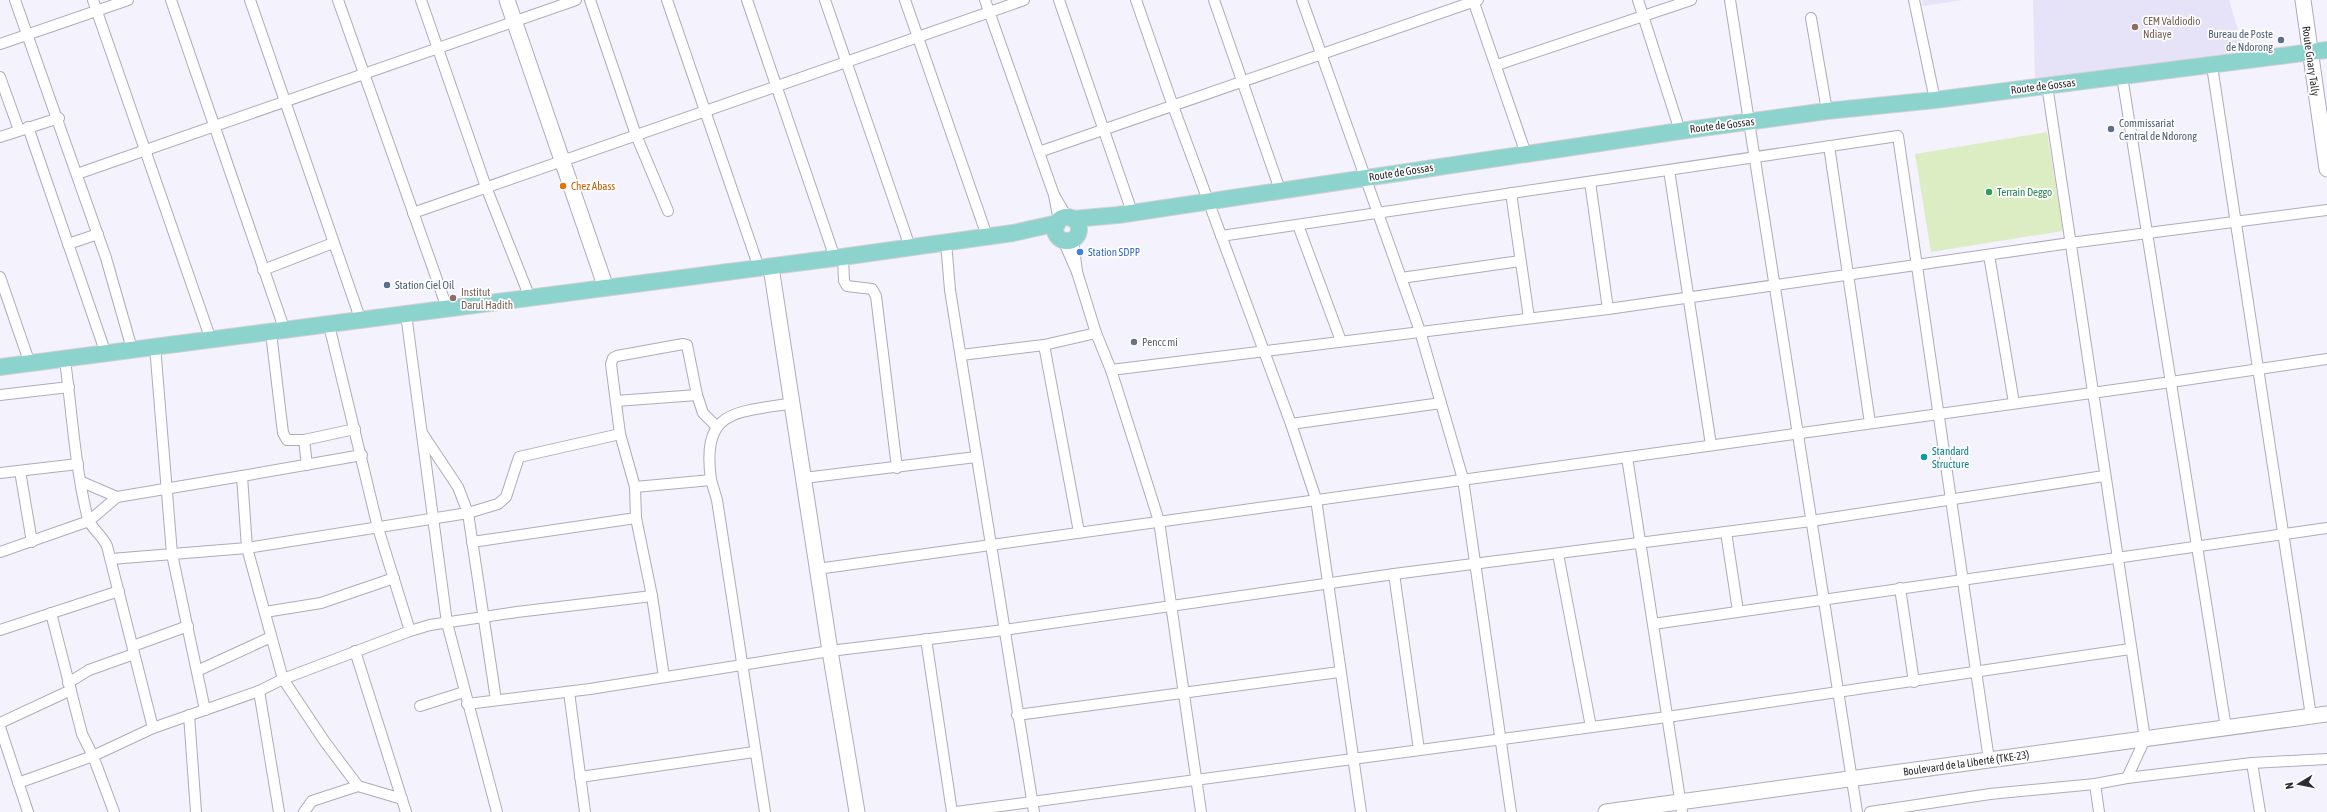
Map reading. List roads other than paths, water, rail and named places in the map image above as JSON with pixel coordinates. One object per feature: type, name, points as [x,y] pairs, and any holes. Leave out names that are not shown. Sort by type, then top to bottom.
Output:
[{"type":"main road","name":"Route de Gossas","points":[[0,367],[65,360],[132,349],[278,332],[447,308],[839,258],[987,236],[1066,228],[1125,214],[1208,200],[1367,178],[1680,130],[1750,122],[1827,110],[1935,100],[2046,85],[2212,66],[2327,50]]},
{"type":"street","points":[[15,0],[59,118],[98,234],[132,349]]},
{"type":"street","points":[[93,0],[211,340]]},
{"type":"street","points":[[0,44],[128,0]]},
{"type":"street","points":[[171,0],[264,270],[278,332],[282,433],[288,440],[304,440],[355,429]]},
{"type":"street","points":[[250,0],[361,321]]},
{"type":"street","points":[[338,0],[447,308]]},
{"type":"street","points":[[421,0],[486,188],[530,298]]},
{"type":"street","points":[[507,0],[606,288]]},
{"type":"street","points":[[77,174],[576,0]]},
{"type":"street","points":[[590,0],[636,135],[668,210]]},
{"type":"street","points":[[667,0],[705,111],[765,267],[793,403],[817,569],[857,812]]},
{"type":"street","points":[[746,0],[839,258],[844,281],[847,286],[872,289],[876,296],[897,468]]},
{"type":"street","points":[[825,0],[910,247]]},
{"type":"street","points":[[905,0],[987,236]]},
{"type":"street","points":[[985,0],[1066,228],[1077,272],[1096,333],[1111,370],[1159,521],[1201,812]]},
{"type":"street","points":[[413,213],[1024,0]]},
{"type":"street","points":[[1059,0],[1104,130],[1125,214]]},
{"type":"street","points":[[1136,0],[1173,106],[1291,424],[1316,499],[1339,672],[1361,812]]},
{"type":"street","points":[[1214,0],[1280,190]]},
{"type":"street","points":[[1302,0],[1367,178],[1420,331],[1463,479],[1511,812]]},
{"type":"street","points":[[1638,0],[1680,130]]},
{"type":"street","points":[[1497,65],[1691,0]]},
{"type":"street","points":[[1730,0],[1776,285],[1856,812]]},
{"type":"street","points":[[1914,0],[1935,100]]},
{"type":"street","name":"Route Gnary Tally","points":[[2302,0],[2327,169]]},
{"type":"street","points":[[1038,152],[1475,1],[1526,154]]},
{"type":"street","points":[[1811,18],[1827,110]]},
{"type":"street","points":[[2212,66],[2311,716]]},
{"type":"street","points":[[2122,76],[2226,728]]},
{"type":"street","points":[[0,77],[24,128],[68,244],[106,354]]},
{"type":"street","points":[[2046,85],[2116,557],[2145,739],[2127,778]]},
{"type":"street","points":[[0,136],[59,118]]},
{"type":"street","points":[[1221,236],[1898,136],[1989,760]]},
{"type":"street","points":[[1829,146],[1870,423]]},
{"type":"street","points":[[1669,170],[1711,445]]},
{"type":"street","points":[[1590,182],[1608,309]]},
{"type":"street","points":[[1511,193],[1529,318]]},
{"type":"street","points":[[1111,370],[1608,309],[2070,243],[2327,210]]},
{"type":"street","points":[[1298,225],[1341,341]]},
{"type":"street","points":[[68,244],[98,234]]},
{"type":"street","points":[[946,242],[950,290],[1017,715],[1033,807]]},
{"type":"street","points":[[264,270],[333,243]]},
{"type":"street","points":[[1989,255],[2014,403]]},
{"type":"street","points":[[1401,278],[1520,260]]},
{"type":"street","points":[[0,277],[30,364]]},
{"type":"street","points":[[406,314],[447,623],[467,704],[497,812]]},
{"type":"street","points":[[329,325],[362,455],[378,528],[410,631]]},
{"type":"street","points":[[961,355],[1044,345],[1096,333]]},
{"type":"street","points":[[664,677],[652,596],[636,518],[635,487],[620,434],[613,358],[683,344],[687,345],[697,395],[703,413],[716,426]]},
{"type":"street","points":[[1044,345],[1079,532]]},
{"type":"street","points":[[155,346],[172,554],[205,710]]},
{"type":"street","points":[[817,569],[1316,499],[1798,434],[2258,370],[2327,359]]},
{"type":"street","points":[[65,360],[78,464],[89,521],[105,540],[111,559],[153,728]]},
{"type":"street","points":[[0,395],[69,387]]},
{"type":"street","points":[[616,401],[697,395]]},
{"type":"street","points":[[765,812],[754,752],[717,500],[711,480],[708,460],[711,439],[716,426],[729,417],[747,411],[793,403]]},
{"type":"street","points":[[1291,424],[1441,404]]},
{"type":"street","points":[[421,432],[458,487],[468,513],[496,700]]},
{"type":"street","points":[[111,559],[247,548],[433,520],[468,513],[498,504],[506,497],[519,457],[620,434]]},
{"type":"street","points":[[304,440],[307,465]]},
{"type":"street","points":[[0,552],[89,521],[117,497],[362,455]]},
{"type":"street","points":[[804,478],[897,468],[976,457]]},
{"type":"street","points":[[1627,457],[1681,807]]},
{"type":"street","points":[[0,473],[78,464]]},
{"type":"street","points":[[20,471],[32,542]]},
{"type":"street","points":[[242,476],[247,548],[284,679],[325,742],[358,786]]},
{"type":"street","points":[[467,704],[569,692],[830,651],[1004,630],[1394,574],[1475,565],[1812,521],[2104,476]]},
{"type":"street","points":[[635,487],[711,480]]},
{"type":"street","points":[[82,482],[117,497]]},
{"type":"street","points":[[472,542],[636,518]]},
{"type":"street","points":[[1653,624],[2327,528]]},
{"type":"street","points":[[1726,532],[1738,611]]},
{"type":"street","points":[[1558,554],[1590,727]]},
{"type":"street","points":[[1394,574],[1419,750]]},
{"type":"street","points":[[265,612],[321,603],[394,578]]},
{"type":"street","points":[[1900,588],[1914,682]]},
{"type":"street","points":[[0,630],[119,591]]},
{"type":"street","points":[[18,783],[93,756],[153,728],[259,691],[284,679],[410,631],[483,617],[652,596]]},
{"type":"street","points":[[51,613],[85,742],[93,756],[114,812]]},
{"type":"street","points":[[0,723],[69,686],[90,670],[188,626]]},
{"type":"street","points":[[197,671],[271,637]]},
{"type":"street","points":[[926,639],[952,812]]},
{"type":"street","points":[[956,812],[1033,807],[1196,780],[1838,693],[2130,648]]},
{"type":"street","points":[[355,651],[406,812]]},
{"type":"street","points":[[1017,715],[1339,672]]},
{"type":"street","points":[[259,691],[279,812]]},
{"type":"street","points":[[420,706],[464,692]]},
{"type":"street","points":[[569,692],[585,812]]},
{"type":"street","name":"Boulevard de la Liberté (TKE-23)","points":[[1606,812],[1681,807],[1852,779],[2327,714]]},
{"type":"street","points":[[189,715],[196,812]]},
{"type":"street","points":[[0,727],[28,812]]},
{"type":"street","points":[[580,777],[754,752]]},
{"type":"street","points":[[1870,812],[1934,808],[2027,790],[2095,784],[2127,778],[2252,763],[2327,759]]},
{"type":"street","points":[[2252,763],[2260,812]]},
{"type":"street","points":[[2095,784],[2099,812]]},
{"type":"street","points":[[304,812],[312,801],[358,786],[402,799]]},
{"type":"place","name":"CEM Valdiodio Ndiaye","points":[[2135,27]]},
{"type":"place","name":"Bureau de Poste de Ndorong","points":[[2281,40]]},
{"type":"place","name":"Commissariat Central de Ndorong","points":[[2111,129]]},
{"type":"place","name":"Chez Abass","points":[[563,186]]},
{"type":"place","name":"Terrain Deggo","points":[[1989,192]]},
{"type":"place","name":"Station SDPP","points":[[1080,252]]},
{"type":"place","name":"Station Ciel Oil","points":[[387,285]]},
{"type":"place","name":"Institut Darul Hadith","points":[[453,298]]},
{"type":"place","name":"Pencc mi","points":[[1134,342]]},
{"type":"place","name":"Standard Structure","points":[[1924,457]]}]
